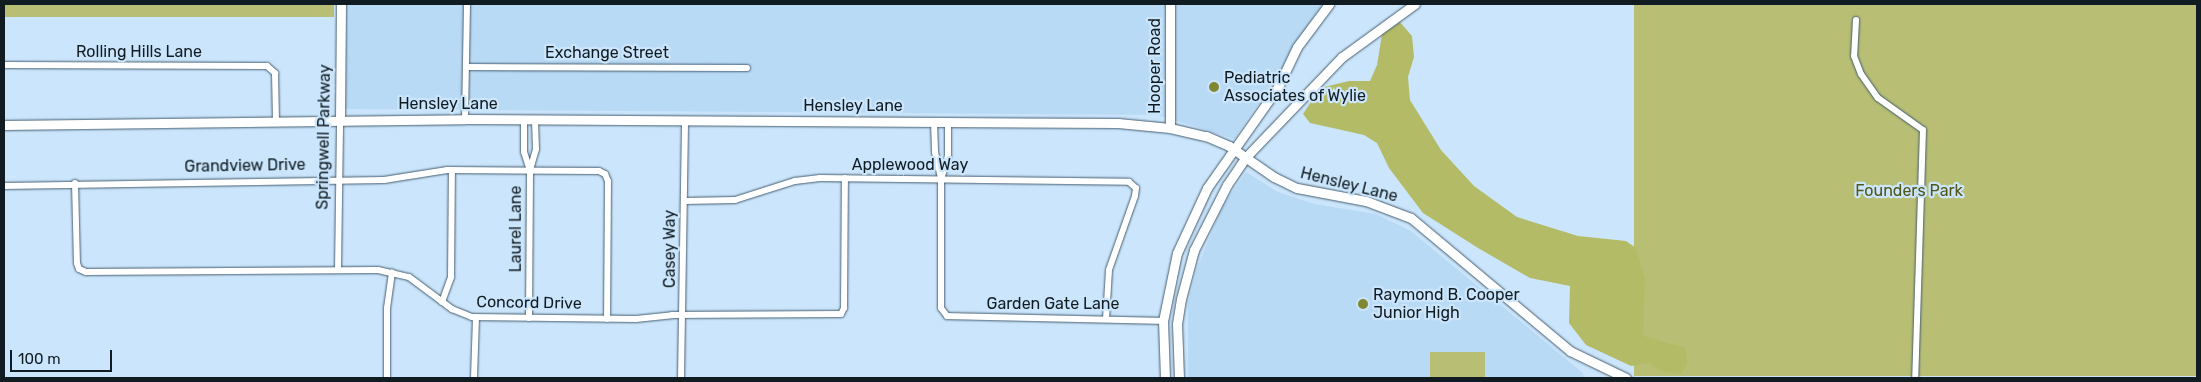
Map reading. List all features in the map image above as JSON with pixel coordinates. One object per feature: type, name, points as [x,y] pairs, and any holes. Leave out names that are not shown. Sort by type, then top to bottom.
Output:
[{"type":"street","name":"Springwell Parkway","points":[[338,270],[341,4]]},
{"type":"street","points":[[465,119],[467,4]]},
{"type":"street","name":"Hooper Road","points":[[1170,4],[1170,128]]},
{"type":"street","points":[[1165,378],[1163,321],[1176,253],[1207,188],[1278,87],[1297,47],[1329,4]]},
{"type":"street","points":[[1179,378],[1177,324],[1194,250],[1226,185],[1246,157],[1342,57],[1415,4]]},
{"type":"street","points":[[1856,20],[1854,56],[1861,74],[1878,98],[1923,130],[1915,378]]},
{"type":"street","name":"Rolling Hills Lane","points":[[4,65],[267,66],[274,70],[276,120]]},
{"type":"street","name":"Exchange Street","points":[[466,66],[747,68]]},
{"type":"street","name":"Hensley Lane","points":[[4,124],[465,119],[1118,123],[1170,128],[1206,136],[1234,148],[1274,177],[1297,188],[1366,201],[1411,218],[1570,351],[1626,378]]},
{"type":"street","name":"Laurel Lane","points":[[524,120],[524,152],[530,170]]},
{"type":"street","name":"Laurel Lane","points":[[529,318],[530,170],[535,152],[535,120]]},
{"type":"street","name":"Casey Way","points":[[681,378],[685,120]]},
{"type":"street","points":[[934,122],[935,152],[941,179]]},
{"type":"street","points":[[941,179],[948,157],[948,122]]},
{"type":"street","points":[[442,302],[451,277],[452,170]]},
{"type":"street","name":"Grandview Drive","points":[[4,186],[75,183],[339,179],[393,180],[452,170],[598,171],[605,174],[608,181],[607,318]]},
{"type":"street","name":"Applewood Way","points":[[684,201],[735,200],[795,181],[845,178],[1112,180],[1129,182],[1136,188],[1131,214],[1109,270],[1106,319]]},
{"type":"street","name":"Concord Drive","points":[[75,183],[79,270],[86,272],[338,270],[392,272],[416,281],[442,302],[476,318],[607,318],[683,315],[841,314],[844,308],[845,178]]},
{"type":"street","name":"Garden Gate Lane","points":[[941,179],[944,314],[951,318],[1163,321]]},
{"type":"street","points":[[387,378],[388,300],[392,272]]},
{"type":"street","points":[[474,378],[476,318]]},
{"type":"street","points":[[1163,321],[1177,324]]},
{"type":"shaded area","points":[[346,4],[1326,4],[1234,139],[1158,115],[345,109]]},
{"type":"shaded area","points":[[1246,172],[1278,192],[1315,204],[1376,214],[1411,231],[1583,373],[1584,378],[1188,378],[1188,303],[1197,268],[1223,205]]},
{"type":"green space","points":[[4,4],[334,4],[334,17],[4,17]]},
{"type":"green space","name":"Founders Park","points":[[1634,4],[2197,4],[2197,376],[1634,376]]},
{"type":"green space","points":[[1399,21],[1412,36],[1414,57],[1408,77],[1410,100],[1441,150],[1474,186],[1517,217],[1578,236],[1626,241],[1636,248],[1645,278],[1643,336],[1686,348],[1687,364],[1681,374],[1659,371],[1650,363],[1631,366],[1586,345],[1569,323],[1570,286],[1530,278],[1423,213],[1389,168],[1377,143],[1364,135],[1310,123],[1303,114],[1320,88],[1349,81],[1370,81],[1377,65],[1382,34]]},
{"type":"green space","points":[[1430,352],[1485,352],[1485,378],[1430,378]]},
{"type":"place","name":"Pediatric Associates of Wylie","points":[[1214,87]]},
{"type":"place","name":"Raymond B. Cooper Junior High","points":[[1363,304]]}]
